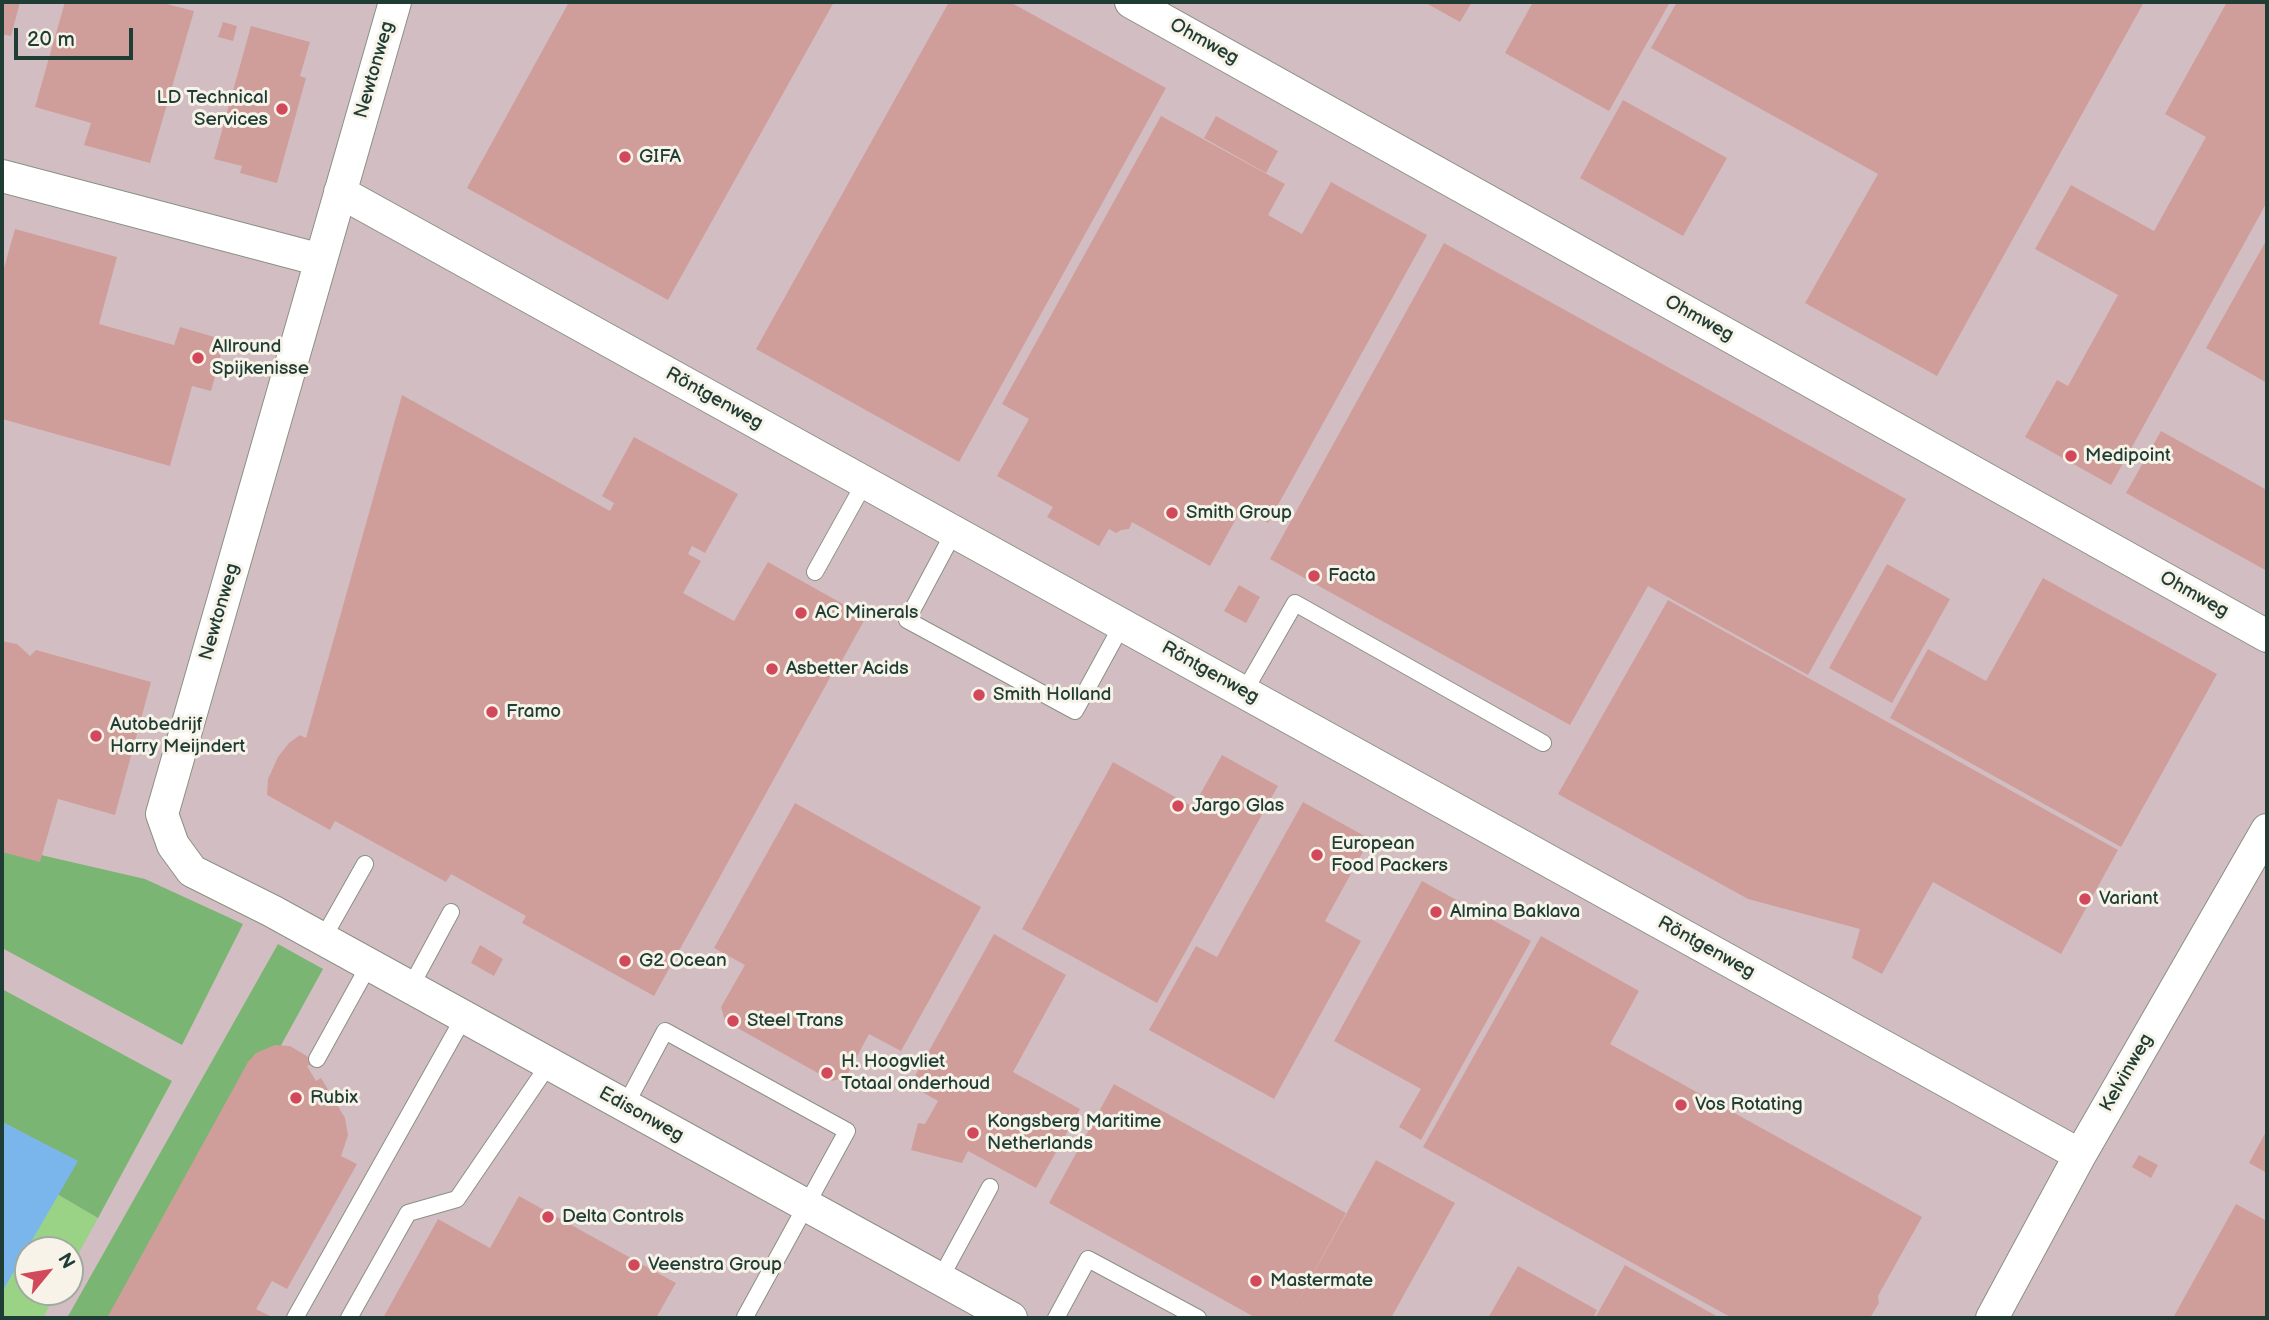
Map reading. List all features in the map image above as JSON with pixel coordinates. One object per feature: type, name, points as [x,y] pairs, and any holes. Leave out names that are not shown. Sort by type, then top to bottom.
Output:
[{"type":"street","name":"Newtonweg","points":[[272,911],[192,872],[173,845],[162,814],[395,2]]},
{"type":"street","name":"Ohmweg","points":[[1132,2],[2267,636]]},
{"type":"street","points":[[2,176],[321,260]]},
{"type":"street","name":"Röntgenweg","points":[[340,192],[2080,1155]]},
{"type":"street","name":"Kelvinweg","points":[[1992,1318],[2080,1155],[2267,830]]},
{"type":"street","name":"Edisonweg","points":[[272,911],[1011,1318]]},
{"type":"lane","points":[[815,572],[865,482]]},
{"type":"lane","points":[[954,532],[907,620],[1075,711],[1122,625]]},
{"type":"lane","points":[[1244,692],[1295,603],[1543,743]]},
{"type":"lane","points":[[323,940],[365,864]]},
{"type":"lane","points":[[410,988],[451,912]]},
{"type":"lane","points":[[317,1059],[369,965]]},
{"type":"lane","points":[[295,1318],[464,1017]]},
{"type":"lane","points":[[625,1106],[666,1031],[847,1131],[745,1317]]},
{"type":"lane","points":[[349,1318],[408,1213],[457,1199],[549,1064]]},
{"type":"lane","points":[[940,1279],[990,1186]]},
{"type":"lane","points":[[1056,1318],[1088,1259],[1198,1318]]},
{"type":"shaded area","points":[[2,2],[2267,2],[2267,1318],[2,1318]]},
{"type":"green space","points":[[2,846],[145,879],[243,924],[182,1045],[2,948]]},
{"type":"green space","points":[[278,944],[323,969],[131,1318],[67,1318],[74,1306],[84,1306],[84,1288]]},
{"type":"green space","points":[[2,989],[172,1081],[98,1218],[57,1194],[77,1161],[2,1122]]},
{"type":"green space","points":[[57,1194],[98,1218],[84,1244],[84,1236],[33,1236]]},
{"type":"green space","points":[[14,1271],[14,1306],[49,1306],[43,1318],[2,1318],[2,1292]]},
{"type":"water","points":[[2,1122],[78,1161],[34,1236],[14,1236],[14,1271],[2,1292]]},
{"type":"building","points":[[2,2],[20,2],[11,36],[2,34]]},
{"type":"building","points":[[65,2],[159,2],[194,11],[150,163],[84,145],[91,123],[35,107]]},
{"type":"building","points":[[569,2],[834,2],[668,300],[467,188]]},
{"type":"building","points":[[949,2],[1010,2],[1166,88],[959,462],[756,349]]},
{"type":"building","points":[[1424,2],[1472,2],[1460,22]]},
{"type":"building","points":[[1533,2],[1670,2],[1609,111],[1505,53]]},
{"type":"building","points":[[1677,2],[2144,2],[1937,376],[1805,303],[1878,174],[1651,48]]},
{"type":"building","points":[[2227,2],[2267,2],[2267,202],[2111,485],[2025,437],[2057,380],[2068,386],[2118,295],[2035,249],[2071,185],[2154,231],[2206,137],[2165,114]]},
{"type":"building","points":[[223,22],[237,26],[233,41],[218,37]]},
{"type":"building","points":[[251,26],[310,42],[300,76],[306,78],[277,183],[240,173],[242,166],[214,159]]},
{"type":"building","points":[[1623,100],[1727,158],[1683,236],[1580,178]]},
{"type":"building","points":[[1161,116],[1285,184],[1268,215],[1302,234],[1331,182],[1427,235],[1268,523],[1242,508],[1210,566],[1132,522],[1129,529],[1116,533],[1109,529],[1099,546],[1047,517],[1053,507],[997,476],[1029,419],[1002,404]]},
{"type":"building","points":[[1216,116],[1278,151],[1266,173],[1204,138]]},
{"type":"building","points":[[15,229],[117,257],[99,324],[174,345],[180,327],[225,340],[211,391],[192,386],[170,466],[2,419],[2,275]]},
{"type":"building","points":[[2267,239],[2267,383],[2206,348]]},
{"type":"building","points":[[1444,243],[1906,499],[1808,675],[1648,586],[1570,725],[1270,559]]},
{"type":"building","points":[[402,395],[610,511],[614,503],[602,496],[634,437],[738,494],[705,553],[692,546],[688,554],[701,561],[683,593],[734,621],[768,562],[866,617],[654,996],[522,923],[526,916],[451,874],[446,882],[335,821],[330,830],[267,795],[268,779],[278,757],[289,743],[300,735],[306,738]]},
{"type":"building","points":[[2161,431],[2267,490],[2267,571],[2126,493]]},
{"type":"building","points":[[1887,564],[1950,599],[1892,703],[1829,668]]},
{"type":"building","points":[[2043,578],[2217,674],[2121,847],[1890,718],[1928,649],[1986,681]]},
{"type":"building","points":[[1239,585],[1260,597],[1246,623],[1224,611]]},
{"type":"building","points":[[1668,600],[2118,850],[2061,954],[1933,882],[1882,974],[1852,958],[1860,929],[1748,899],[1558,794]]},
{"type":"building","points":[[2,641],[17,644],[30,656],[36,650],[151,682],[115,815],[58,799],[40,862],[2,852]]},
{"type":"building","points":[[1222,755],[1278,786],[1157,1003],[1022,929],[1113,762],[1193,807]]},
{"type":"building","points":[[1303,802],[1370,839],[1325,921],[1361,941],[1274,1099],[1149,1030],[1196,946],[1217,957]]},
{"type":"building","points":[[795,803],[981,907],[901,1051],[869,1034],[846,1077],[832,1081],[725,1021],[721,1007],[745,965],[714,948]]},
{"type":"building","points":[[1422,881],[1531,941],[1421,1140],[1399,1127],[1421,1089],[1334,1041]]},
{"type":"building","points":[[994,934],[1066,975],[1013,1072],[1080,1109],[1036,1188],[968,1151],[962,1163],[911,1150],[918,1123],[925,1124],[938,1101],[910,1085]]},
{"type":"building","points":[[1541,936],[1639,991],[1610,1044],[1922,1217],[1878,1296],[1879,1303],[1870,1318],[1732,1318],[1423,1147]]},
{"type":"building","points":[[480,945],[503,959],[494,976],[471,963]]},
{"type":"building","points":[[275,1045],[290,1046],[307,1056],[312,1064],[307,1066],[316,1081],[321,1078],[345,1118],[348,1135],[341,1156],[357,1164],[287,1289],[272,1281],[256,1309],[274,1318],[107,1318],[248,1062],[256,1053]]},
{"type":"building","points":[[1114,1084],[1346,1213],[1291,1314],[1376,1160],[1455,1203],[1391,1318],[1256,1318],[1049,1203]]},
{"type":"building","points":[[2267,1130],[2267,1173],[2249,1163]]},
{"type":"building","points":[[2139,1155],[2158,1165],[2151,1178],[2132,1167]]},
{"type":"building","points":[[519,1196],[676,1283],[656,1318],[383,1318],[438,1219],[490,1248]]},
{"type":"building","points":[[2236,1204],[2267,1221],[2267,1318],[2173,1318]]},
{"type":"building","points":[[1625,1265],[1720,1318],[1595,1318]]},
{"type":"building","points":[[1518,1266],[1597,1310],[1593,1318],[1488,1318]]},
{"type":"place","name":"LD Technical Services","points":[[282,109]]},
{"type":"place","name":"GIFA","points":[[625,157]]},
{"type":"place","name":"Allround Spijkenisse","points":[[198,358]]},
{"type":"place","name":"Medipoint","points":[[2071,456]]},
{"type":"place","name":"Smith Group","points":[[1172,513]]},
{"type":"place","name":"Facta","points":[[1314,576]]},
{"type":"place","name":"AC Minerals","points":[[801,613]]},
{"type":"place","name":"Asbetter Acids","points":[[772,669]]},
{"type":"place","name":"Smith Holland","points":[[979,695]]},
{"type":"place","name":"Framo","points":[[492,712]]},
{"type":"place","name":"Autobedrijf Harry Meijndert","points":[[96,736]]},
{"type":"place","name":"Jargo Glas","points":[[1178,806]]},
{"type":"place","name":"European Food Packers","points":[[1317,855]]},
{"type":"place","name":"Variant","points":[[2085,899]]},
{"type":"place","name":"Almina Baklava","points":[[1436,912]]},
{"type":"place","name":"G2 Ocean","points":[[625,961]]},
{"type":"place","name":"Steel Trans","points":[[733,1021]]},
{"type":"place","name":"H. Hoogvliet Totaal onderhoud","points":[[827,1073]]},
{"type":"place","name":"Rubix","points":[[296,1098]]},
{"type":"place","name":"Vos Rotating","points":[[1681,1105]]},
{"type":"place","name":"Kongsberg Maritime Netherlands","points":[[973,1133]]},
{"type":"place","name":"Delta Controls","points":[[548,1217]]},
{"type":"place","name":"Veenstra Group","points":[[634,1265]]},
{"type":"place","name":"Mastermate","points":[[1256,1281]]}]
